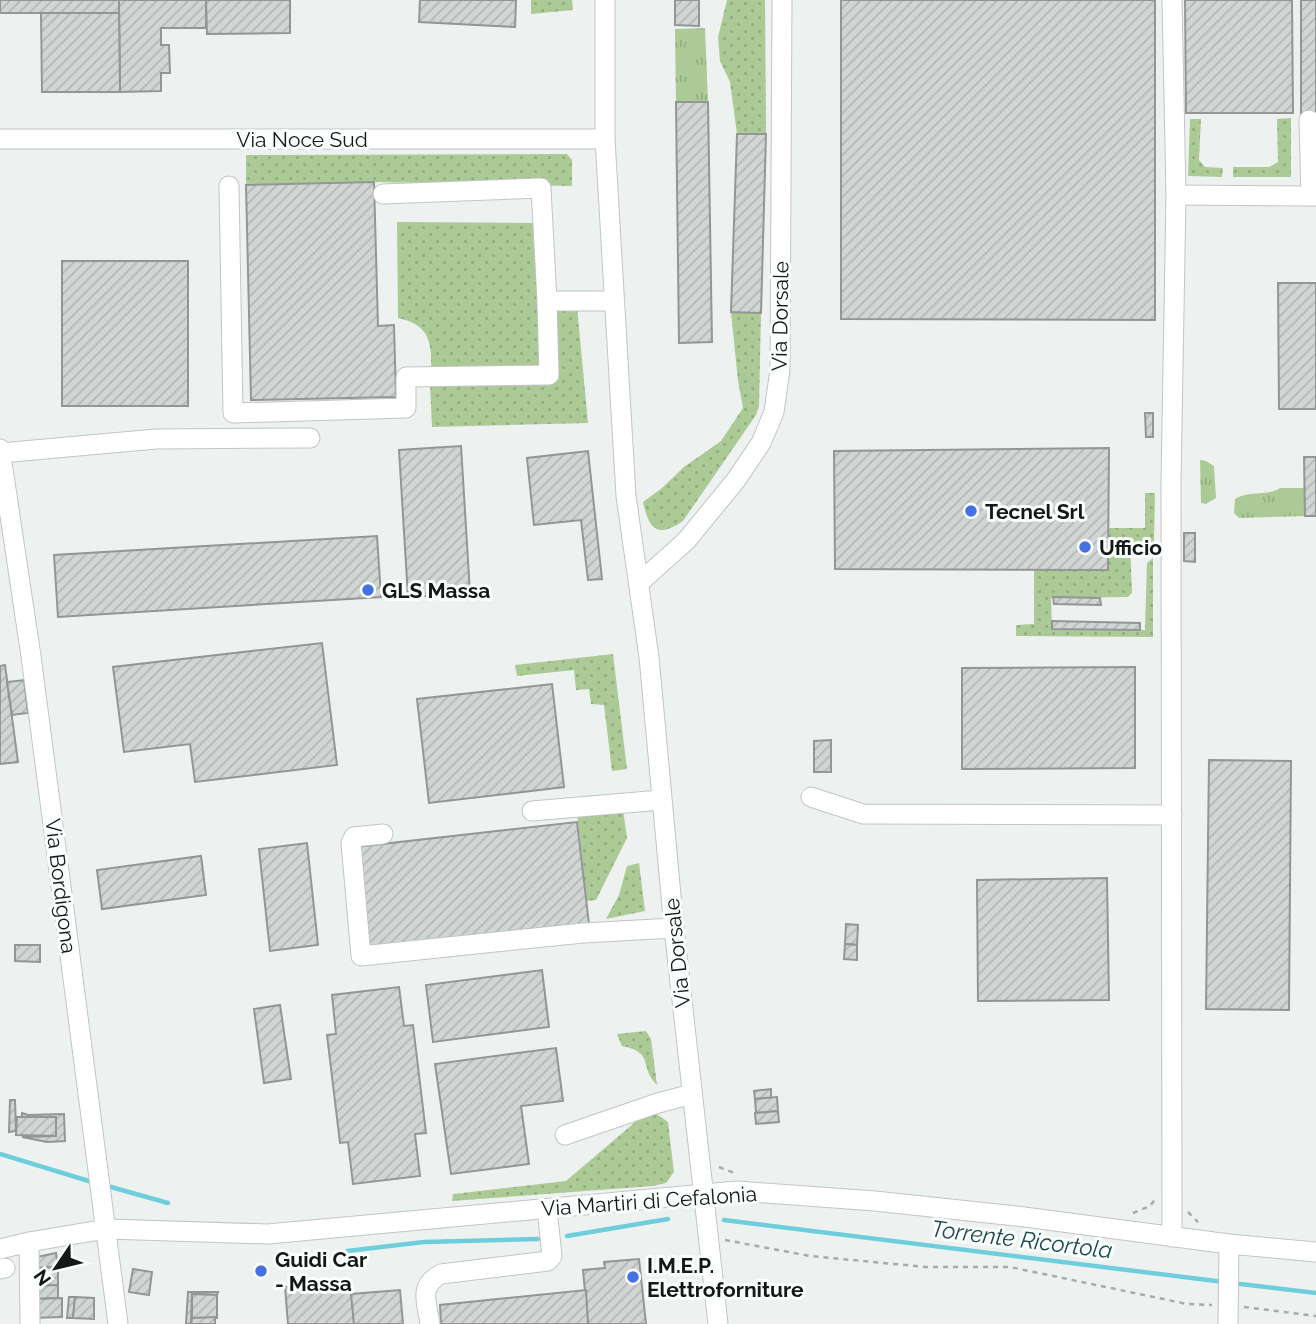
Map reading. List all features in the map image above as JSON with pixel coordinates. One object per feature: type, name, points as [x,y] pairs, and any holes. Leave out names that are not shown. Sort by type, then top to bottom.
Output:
[{"type":"street","name":"Via Dorsale","points":[[605,0],[605,139],[626,496],[649,657],[674,928],[718,1324]]},
{"type":"street","name":"Via Dorsale","points":[[639,583],[686,541],[736,480],[761,443],[774,412],[780,370],[782,0]]},
{"type":"street","points":[[1172,0],[1176,195],[1171,483],[1172,1237]]},
{"type":"street","points":[[1176,195],[1313,195],[1309,120]]},
{"type":"street","name":"Via Noce Sud","points":[[0,139],[605,139]]},
{"type":"street","points":[[229,186],[233,412],[406,408],[407,377],[549,374],[541,188],[383,194]]},
{"type":"street","points":[[547,301],[614,301]]},
{"type":"street","points":[[1,456],[156,439],[310,438]]},
{"type":"street","name":"Via Bordigona","points":[[1,456],[31,656],[118,1324]]},
{"type":"street","points":[[811,797],[863,814],[1172,815]]},
{"type":"street","points":[[531,811],[662,800]]},
{"type":"street","points":[[383,834],[354,837],[351,844],[361,956],[583,933],[674,928]]},
{"type":"street","points":[[565,1135],[692,1094]]},
{"type":"street","name":"Via Martiri di Cefalonia","points":[[2,1262],[29,1242],[106,1229],[268,1234],[737,1191],[862,1200],[1016,1216],[1229,1244],[1316,1252]]},
{"type":"street","points":[[430,1324],[425,1289],[430,1280],[441,1274],[548,1261],[552,1256],[547,1209]]},
{"type":"street","points":[[29,1242],[30,1324]]},
{"type":"street","points":[[1228,1309],[1229,1244]]},
{"type":"path","points":[[1186,1207],[1199,1223]]},
{"type":"path","points":[[707,1238],[810,1256],[926,1267],[1010,1267],[1187,1304],[1228,1309],[1272,1309],[1316,1316]]},
{"type":"green space","points":[[531,0],[572,0],[573,10],[531,14]]},
{"type":"green space","points":[[727,0],[765,0],[766,134],[737,134],[730,82],[720,61],[718,37]]},
{"type":"green space","points":[[705,28],[708,102],[676,102],[675,29]]},
{"type":"green space","points":[[1291,118],[1291,177],[1233,177],[1233,167],[1269,167],[1278,162],[1277,119]]},
{"type":"green space","points":[[1190,119],[1201,119],[1199,160],[1205,167],[1223,168],[1222,177],[1188,176]]},
{"type":"green space","points":[[567,154],[572,160],[572,186],[374,182],[246,185],[246,155]]},
{"type":"green space","points":[[397,222],[536,223],[542,368],[431,372],[431,352],[427,336],[417,325],[398,318]]},
{"type":"green space","points":[[577,307],[588,423],[432,427],[430,384],[540,383],[555,308]]},
{"type":"green space","points":[[731,312],[761,313],[759,406],[756,415],[683,521],[660,530],[651,525],[643,502],[684,467],[721,441],[743,408]]},
{"type":"green space","points":[[1200,460],[1214,466],[1216,498],[1206,504],[1201,503]]},
{"type":"green space","points":[[1280,488],[1304,488],[1305,516],[1239,518],[1234,513],[1235,499],[1240,496]]},
{"type":"green space","points":[[1145,493],[1155,493],[1154,543],[1130,543],[1132,593],[1128,597],[1051,598],[1052,629],[1145,630],[1147,563],[1153,558],[1153,637],[1016,636],[1016,625],[1034,624],[1034,568],[1108,528],[1145,528]]},
{"type":"green space","points":[[613,654],[627,769],[612,771],[604,705],[591,704],[589,689],[576,690],[574,670],[517,676],[515,665]]},
{"type":"green space","points":[[623,809],[627,838],[596,900],[586,901],[577,813]]},
{"type":"green space","points":[[639,863],[645,911],[606,919],[619,895],[627,866]]},
{"type":"green space","points":[[646,1031],[651,1039],[657,1085],[643,1056],[622,1046],[617,1034]]},
{"type":"green space","points":[[647,1112],[655,1113],[668,1122],[674,1172],[666,1183],[452,1201],[453,1194],[566,1181]]},
{"type":"building","points":[[0,0],[119,0],[119,13],[0,13]]},
{"type":"building","points":[[119,0],[206,0],[206,28],[161,28],[161,45],[169,45],[170,73],[161,73],[161,91],[120,92]]},
{"type":"building","points":[[206,0],[290,0],[290,33],[207,34]]},
{"type":"building","points":[[420,0],[516,0],[515,27],[419,22]]},
{"type":"building","points":[[675,0],[699,0],[699,26],[675,25]]},
{"type":"building","points":[[841,0],[1155,0],[1155,320],[841,319]]},
{"type":"building","points":[[1185,0],[1292,0],[1293,113],[1186,113]]},
{"type":"building","points":[[1301,0],[1316,0],[1316,120],[1301,120]]},
{"type":"building","points":[[41,13],[119,13],[120,92],[42,92]]},
{"type":"building","points":[[676,102],[708,102],[712,342],[679,343]]},
{"type":"building","points":[[737,134],[766,134],[761,313],[731,312]]},
{"type":"building","points":[[374,182],[378,326],[394,325],[396,397],[251,400],[246,185]]},
{"type":"building","points":[[62,261],[188,261],[188,406],[62,406]]},
{"type":"building","points":[[1278,283],[1316,283],[1316,409],[1279,409]]},
{"type":"building","points":[[1145,413],[1153,413],[1153,437],[1146,437]]},
{"type":"building","points":[[461,446],[470,593],[408,597],[399,450]]},
{"type":"building","name":"Tecnel Srl","points":[[1109,448],[1108,570],[835,569],[834,451]]},
{"type":"building","points":[[588,451],[602,579],[588,580],[581,520],[534,525],[527,458]]},
{"type":"building","points":[[1304,457],[1316,457],[1316,516],[1305,516]]},
{"type":"building","points":[[1184,533],[1195,533],[1195,562],[1184,561]]},
{"type":"building","points":[[377,536],[381,597],[58,617],[54,555]]},
{"type":"building","points":[[1053,597],[1100,598],[1101,605],[1054,604]]},
{"type":"building","points":[[1052,621],[1140,623],[1140,630],[1052,629]]},
{"type":"building","points":[[322,643],[337,765],[195,782],[190,744],[124,752],[113,667]]},
{"type":"building","points":[[5,665],[18,762],[0,764],[0,666]]},
{"type":"building","points":[[1135,667],[1135,768],[962,769],[962,668]]},
{"type":"building","points":[[24,680],[28,713],[12,715],[7,682]]},
{"type":"building","points":[[552,684],[564,787],[429,803],[417,699]]},
{"type":"building","points":[[831,740],[831,772],[814,772],[814,741]]},
{"type":"building","points":[[1209,760],[1291,761],[1289,1010],[1206,1009]]},
{"type":"building","points":[[577,822],[589,924],[368,950],[356,847]]},
{"type":"building","points":[[307,843],[318,945],[270,951],[259,849]]},
{"type":"building","points":[[201,856],[206,895],[102,909],[97,870]]},
{"type":"building","points":[[1107,878],[1109,1000],[978,1001],[977,880]]},
{"type":"building","points":[[846,924],[858,925],[857,945],[845,944]]},
{"type":"building","points":[[845,944],[857,945],[857,960],[844,959]]},
{"type":"building","points":[[15,945],[40,945],[40,962],[15,961]]},
{"type":"building","points":[[542,970],[549,1027],[433,1042],[426,985]]},
{"type":"building","points":[[399,987],[404,1026],[413,1025],[426,1133],[415,1134],[420,1176],[353,1184],[348,1142],[340,1143],[327,1035],[336,1034],[332,995]]},
{"type":"building","points":[[280,1005],[291,1079],[264,1083],[254,1009]]},
{"type":"building","points":[[556,1048],[563,1101],[521,1106],[529,1164],[451,1174],[435,1064]]},
{"type":"building","points":[[771,1089],[771,1098],[755,1099],[754,1091]]},
{"type":"building","points":[[777,1097],[778,1111],[756,1113],[755,1099]]},
{"type":"building","points":[[10,1100],[15,1100],[16,1131],[9,1132]]},
{"type":"building","points":[[778,1111],[779,1122],[756,1124],[755,1113]]},
{"type":"building","points":[[22,1113],[64,1114],[65,1141],[47,1142],[22,1137],[56,1136],[56,1117],[22,1117]]},
{"type":"building","points":[[17,1117],[56,1117],[56,1136],[16,1135]]},
{"type":"building","points":[[56,1253],[58,1267],[33,1268],[32,1258]]},
{"type":"building","points":[[639,1259],[646,1324],[588,1324],[583,1270],[605,1268],[604,1262]]},
{"type":"building","points":[[58,1267],[58,1285],[34,1286],[33,1268]]},
{"type":"building","points":[[133,1269],[152,1272],[149,1295],[129,1292]]},
{"type":"building","points":[[318,1283],[318,1293],[351,1288],[354,1324],[288,1324],[285,1287]]},
{"type":"building","points":[[58,1285],[58,1298],[34,1299],[34,1286]]},
{"type":"building","points":[[400,1290],[403,1324],[354,1324],[351,1294]]},
{"type":"building","points":[[586,1290],[588,1324],[441,1324],[440,1305]]},
{"type":"building","points":[[188,1292],[218,1292],[217,1295],[192,1294],[191,1324],[186,1324]]},
{"type":"building","points":[[192,1294],[217,1295],[217,1318],[192,1318]]},
{"type":"building","points":[[69,1297],[75,1297],[73,1318],[67,1318]]},
{"type":"building","points":[[75,1297],[94,1298],[94,1319],[73,1318]]},
{"type":"building","points":[[62,1298],[62,1317],[32,1318],[34,1299]]},
{"type":"building","points":[[215,1317],[215,1324],[191,1324],[192,1318]]},
{"type":"waterway","name":"Torrente Ricortola","points":[[0,1154],[92,1182]]},
{"type":"waterway","name":"Torrente Ricortola","points":[[111,1187],[168,1203]]},
{"type":"waterway","name":"Torrente Ricortola","points":[[567,1236],[668,1219]]},
{"type":"waterway","name":"Torrente Ricortola","points":[[724,1220],[1224,1282]]},
{"type":"waterway","name":"Torrente Ricortola","points":[[347,1251],[424,1242],[538,1239]]},
{"type":"waterway","name":"Torrente Ricortola","points":[[1232,1283],[1316,1293]]},
{"type":"place","name":"Tecnel Srl","points":[[971,511]]},
{"type":"place","name":"Ufficio","points":[[1085,547]]},
{"type":"place","name":"GLS Massa","points":[[368,590]]},
{"type":"place","name":"Guidi Car - Massa","points":[[261,1271]]},
{"type":"place","name":"I.M.E.P. Elettroforniture","points":[[633,1277]]}]
